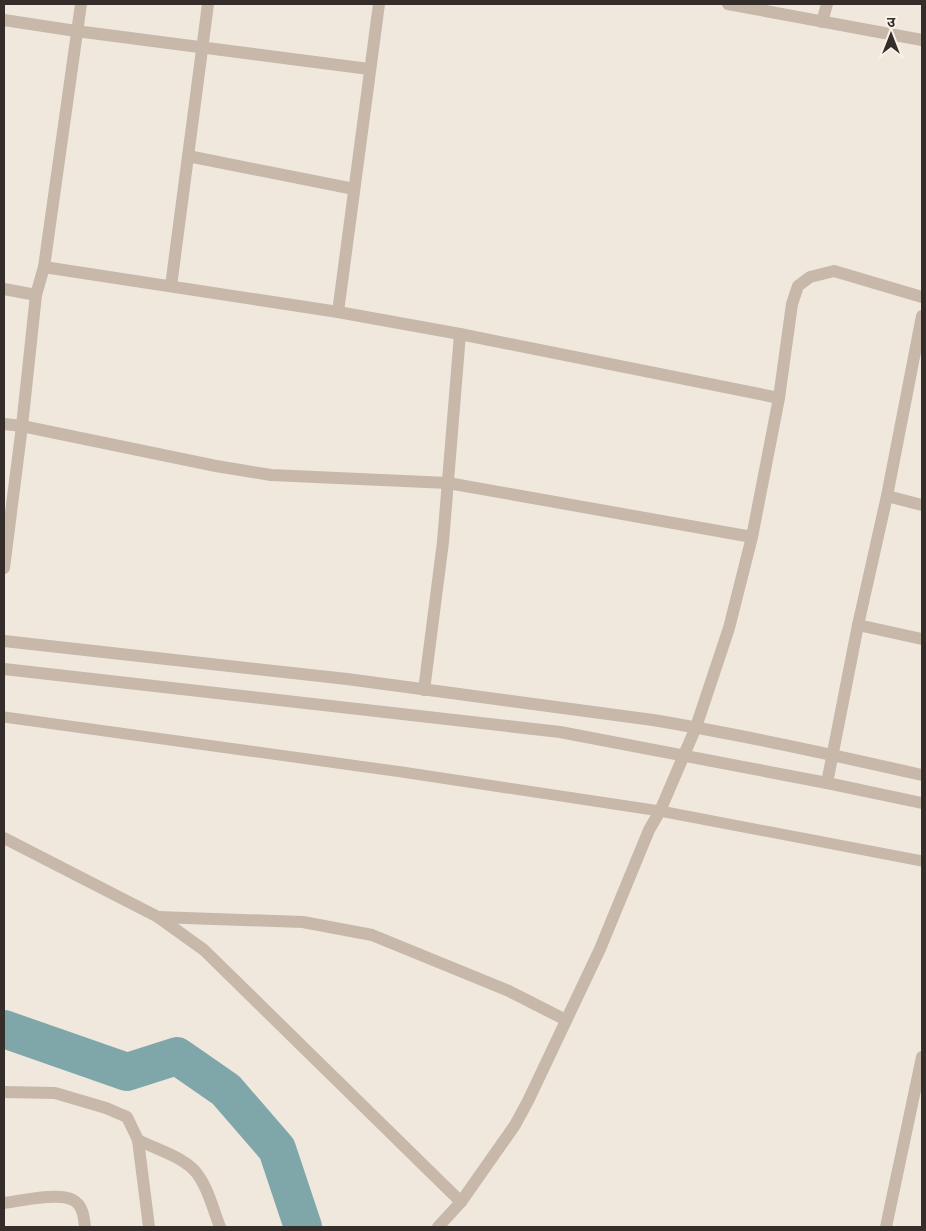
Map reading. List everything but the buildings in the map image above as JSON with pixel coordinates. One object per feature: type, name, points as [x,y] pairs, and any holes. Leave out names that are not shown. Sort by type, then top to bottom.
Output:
[{"type":"street","points":[[4,568],[36,295],[44,267],[81,4]]},
{"type":"street","points":[[171,286],[208,4]]},
{"type":"street","points":[[338,312],[378,4]]},
{"type":"street","points":[[728,4],[922,40]]},
{"type":"street","points":[[822,22],[827,4]]},
{"type":"street","points":[[4,20],[369,69]]},
{"type":"street","points":[[188,156],[354,189]]},
{"type":"street","points":[[44,267],[338,312],[460,334],[779,398]]},
{"type":"street","points":[[438,1227],[462,1202],[515,1125],[528,1101],[600,949],[649,830],[660,811],[696,727],[730,628],[752,537],[779,398],[792,304],[798,286],[810,277],[834,271],[922,297]]},
{"type":"street","points":[[4,289],[36,295]]},
{"type":"street","points":[[827,782],[834,755],[858,625],[887,496],[922,316]]},
{"type":"street","points":[[424,690],[443,542],[460,334]]},
{"type":"street","points":[[4,424],[271,475],[448,483],[752,537]]},
{"type":"street","points":[[887,496],[922,504]]},
{"type":"street","points":[[858,625],[922,639]]},
{"type":"street","points":[[4,642],[347,679],[696,727],[922,775]]},
{"type":"street","points":[[4,669],[560,732],[827,782],[922,803]]},
{"type":"street","points":[[4,838],[158,917],[204,950],[462,1202]]},
{"type":"street","points":[[158,917],[303,922],[372,935],[509,991],[566,1020]]},
{"type":"street","points":[[886,1227],[922,1057]]},
{"type":"street","points":[[4,1092],[55,1093],[106,1108],[127,1117],[138,1140],[149,1227]]},
{"type":"street","points":[[138,1140],[184,1162],[194,1170],[200,1179],[220,1227]]},
{"type":"street","points":[[4,1203],[60,1197],[74,1200],[83,1211],[85,1227]]},
{"type":"lane","points":[[4,717],[392,770],[660,811],[922,861]]},
{"type":"waterway","points":[[4,1029],[127,1072],[177,1056],[226,1090],[277,1149],[303,1227]]}]
